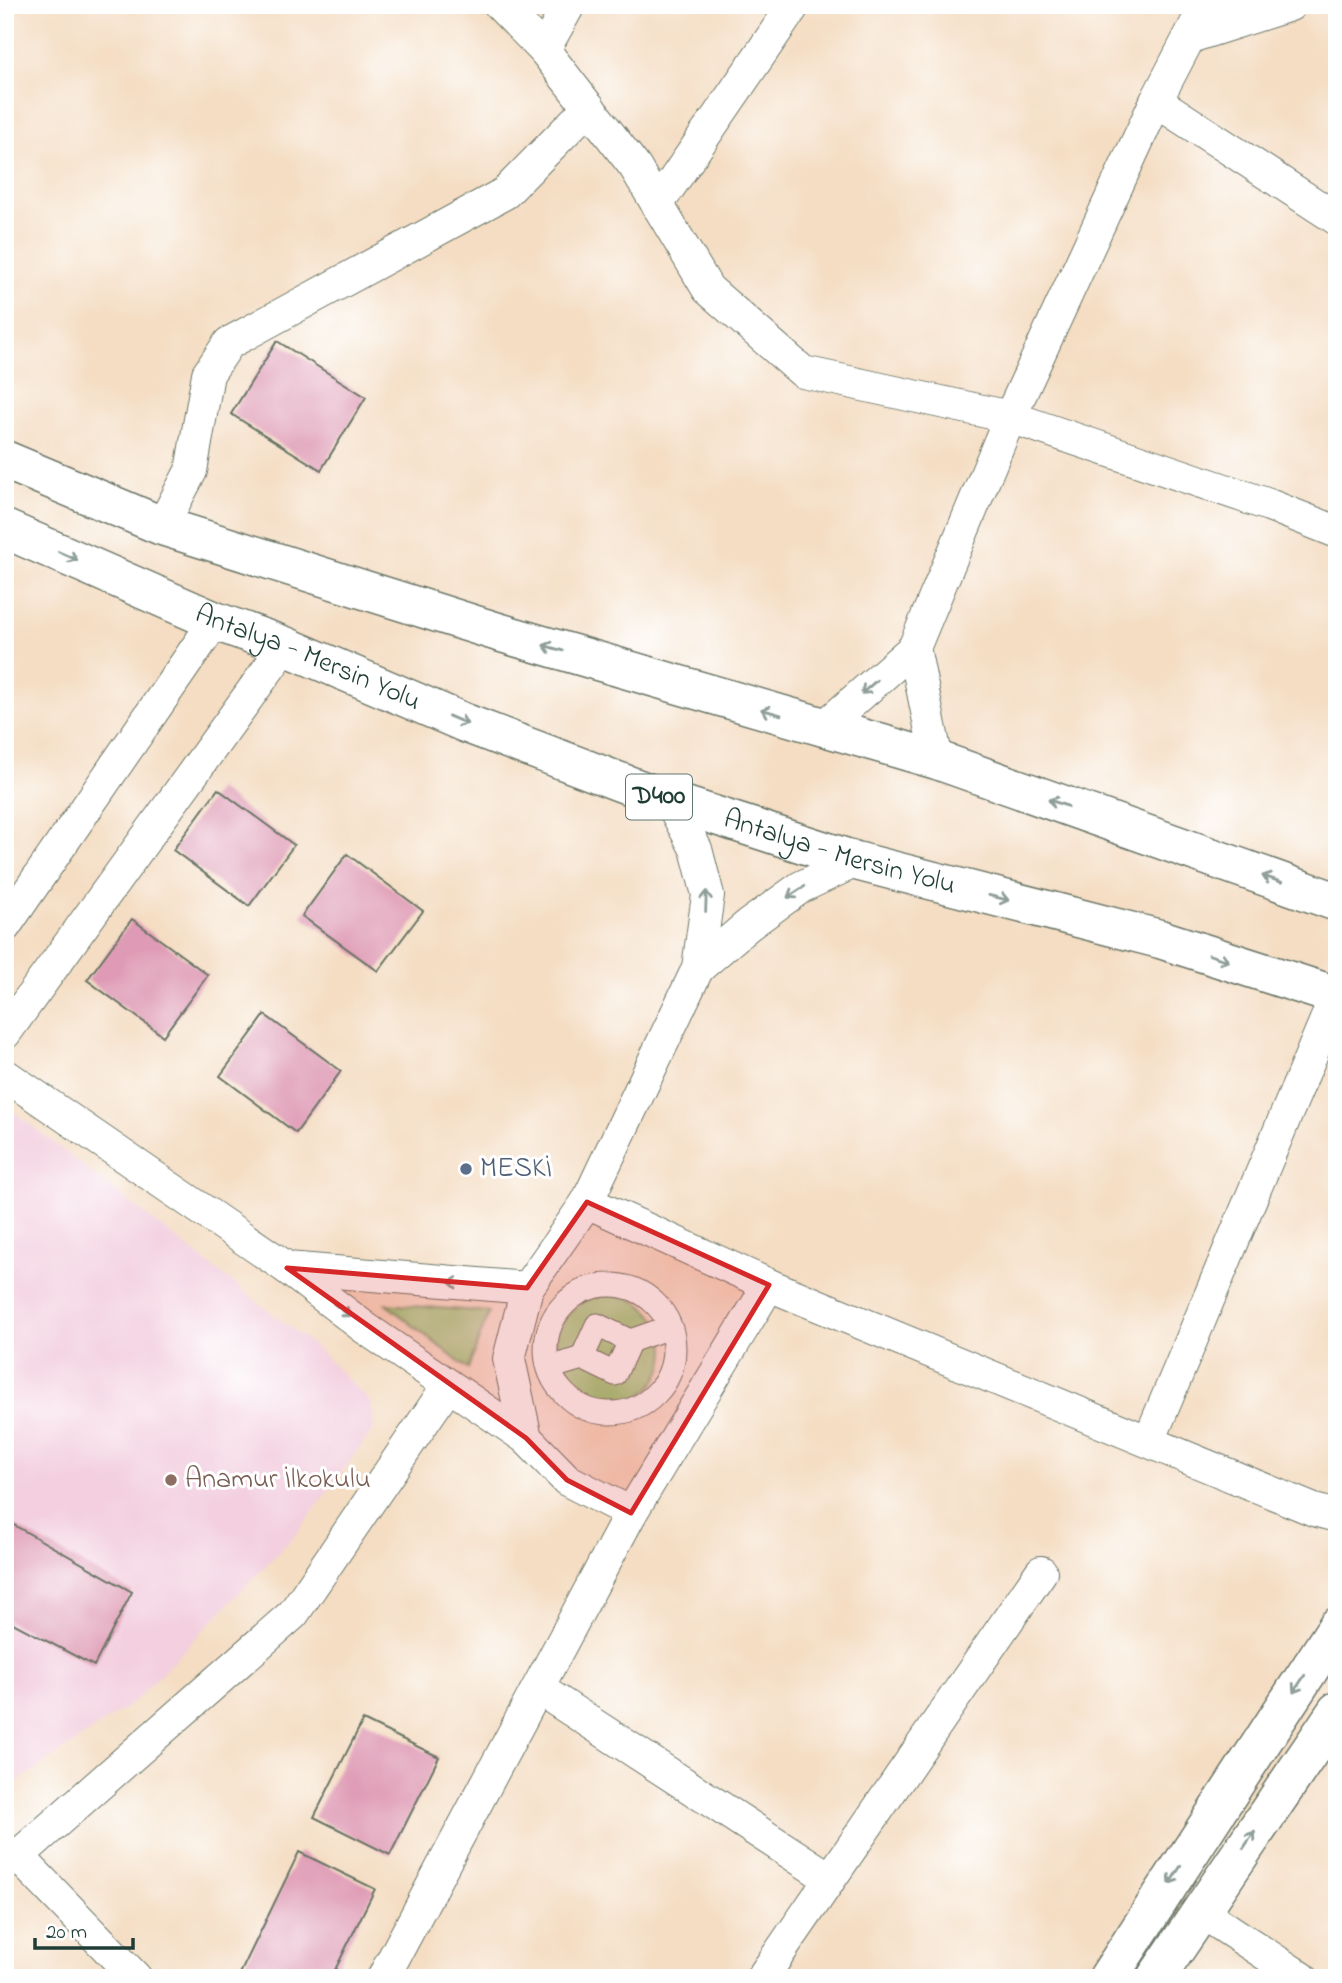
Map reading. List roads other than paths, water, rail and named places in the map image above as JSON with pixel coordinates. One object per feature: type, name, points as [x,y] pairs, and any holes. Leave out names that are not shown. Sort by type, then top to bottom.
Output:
[{"type":"main road","points":[[5,460],[162,526],[498,632],[937,760],[1337,902]]},
{"type":"main road","name":"Antalya - Mersin Yolu","points":[[5,528],[215,621],[285,646],[465,723],[670,801],[856,861],[1160,939],[1336,996]]},
{"type":"main road","points":[[1108,1978],[1337,1627]]},
{"type":"main road","points":[[1156,1978],[1337,1712]]},
{"type":"street","points":[[500,5],[544,50],[635,167],[708,289],[803,372],[1010,417],[1269,505],[1337,532]]},
{"type":"street","points":[[544,50],[569,5]]},
{"type":"street","points":[[657,205],[794,5]]},
{"type":"street","points":[[824,727],[914,648],[1010,417],[1156,101],[1206,5]]},
{"type":"street","points":[[1190,37],[1290,5]]},
{"type":"street","points":[[1156,101],[1337,219]]},
{"type":"street","points":[[162,526],[191,471],[208,374],[229,343],[505,193],[589,107]]},
{"type":"street","points":[[5,926],[215,621]]},
{"type":"street","points":[[5,1033],[285,646]]},
{"type":"street","points":[[914,648],[937,760]]},
{"type":"street","points":[[526,1438],[509,1359],[527,1288],[587,1202],[698,968],[708,895],[696,849],[670,801]]},
{"type":"street","points":[[698,968],[747,926],[801,887],[856,861]]},
{"type":"street","points":[[1149,1441],[1336,996]]},
{"type":"street","points":[[5,1075],[288,1268],[448,1387],[526,1438],[567,1480],[631,1513]]},
{"type":"street","points":[[587,1202],[769,1285],[1329,1518]]},
{"type":"street","points":[[288,1268],[527,1288]]},
{"type":"street","points":[[606,1285],[626,1287],[645,1295],[660,1309],[670,1328],[674,1347],[672,1368],[663,1386],[649,1401],[631,1410],[611,1413],[590,1410],[573,1401],[558,1386],[549,1368],[547,1337],[552,1322],[566,1303],[586,1290],[606,1285]]},
{"type":"street","points":[[383,1978],[631,1513],[769,1285]]},
{"type":"street","points":[[582,1358],[597,1325],[586,1290]]},
{"type":"street","points":[[597,1325],[630,1341],[670,1328]]},
{"type":"street","points":[[615,1374],[630,1341]]},
{"type":"street","points":[[549,1368],[582,1358],[615,1374],[631,1410]]},
{"type":"street","points":[[136,1978],[18,1856],[293,1614],[448,1387]]},
{"type":"street","points":[[762,1978],[829,1878],[900,1782],[1041,1572]]},
{"type":"street","points":[[539,1689],[829,1878]]},
{"type":"street","points":[[1200,1911],[1302,1978]]},
{"type":"place","name":"MESKİ","points":[[466,1169]]},
{"type":"place","name":"Anamur İlkokulu","points":[[171,1480]]}]
